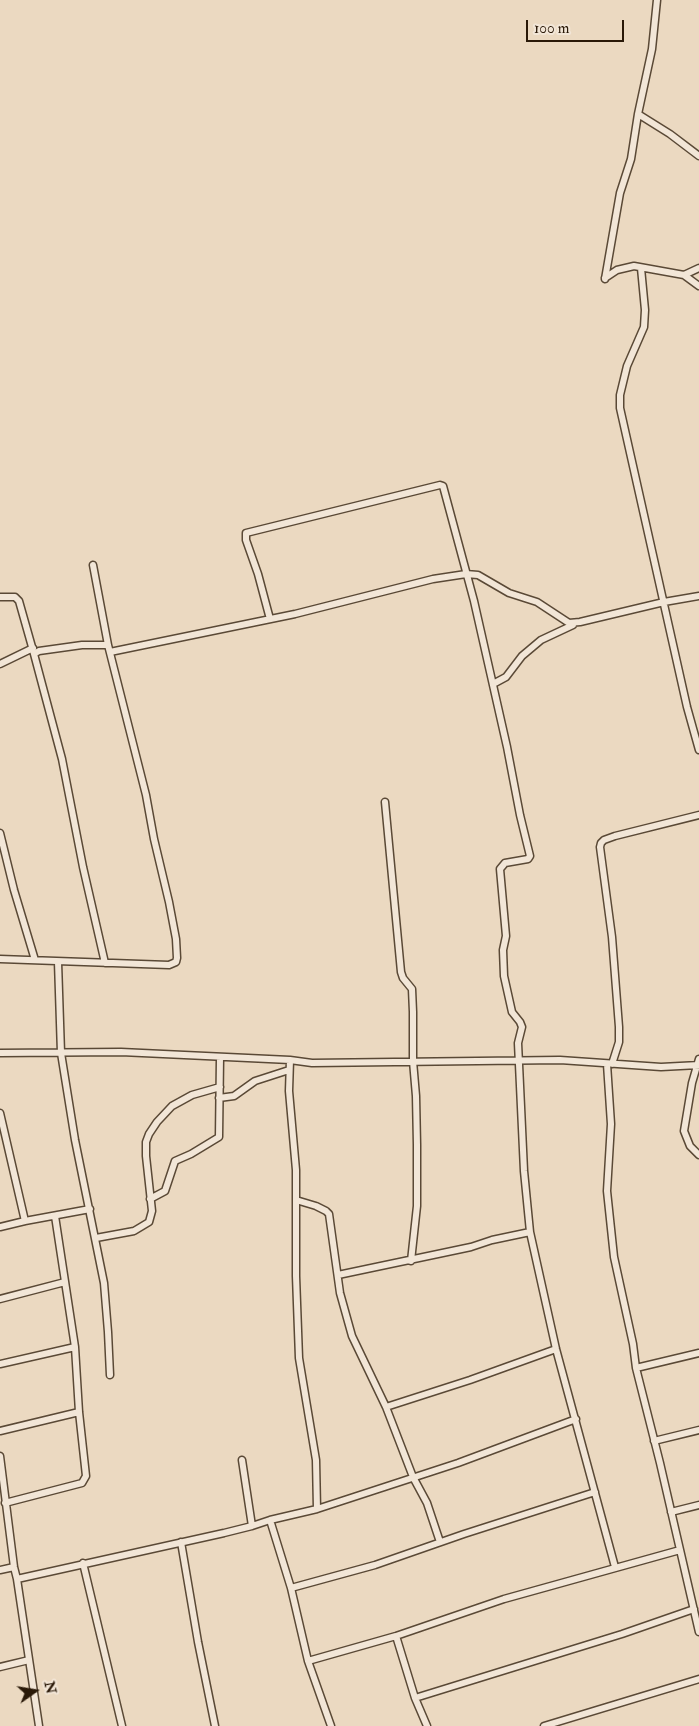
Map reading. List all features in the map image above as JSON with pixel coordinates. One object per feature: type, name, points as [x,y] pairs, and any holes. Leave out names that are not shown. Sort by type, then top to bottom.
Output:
[{"type":"street","points":[[656,0],[652,49],[630,159],[620,193],[605,278],[617,270],[627,267],[642,268],[684,275],[699,286]]},
{"type":"street","points":[[638,114],[670,134],[699,156]]},
{"type":"street","points":[[642,268],[645,310],[644,327],[627,366],[619,402],[687,707],[699,750]]},
{"type":"street","points":[[684,275],[699,268]]},
{"type":"street","points":[[270,619],[258,574],[246,540],[246,533],[440,485],[444,488],[474,600],[530,857],[505,863],[500,869],[506,936],[502,950],[504,976],[512,1012],[522,1027],[518,1043],[524,1171],[530,1232],[556,1349],[616,1567]]},
{"type":"street","points":[[0,959],[169,965],[176,962],[177,958],[176,939],[169,902],[146,795],[108,645],[93,565]]},
{"type":"street","points":[[110,652],[270,619],[433,579],[466,574],[478,575],[509,593],[537,602],[565,622],[577,623]]},
{"type":"street","points":[[493,684],[506,677],[522,656],[540,640],[577,623],[664,602],[699,596]]},
{"type":"street","points":[[0,597],[14,597],[19,601],[34,651],[62,759],[83,867],[105,963]]},
{"type":"street","points":[[0,664],[34,651],[82,645],[108,645]]},
{"type":"street","points":[[385,802],[401,972],[412,990],[413,1061],[416,1096],[417,1206],[411,1261]]},
{"type":"street","points":[[699,816],[615,836],[604,840],[600,847],[612,930],[619,1027],[619,1042],[610,1064],[611,1124],[607,1183],[614,1257],[633,1344],[636,1368],[699,1632]]},
{"type":"street","points":[[0,833],[14,890],[36,960]]},
{"type":"street","points":[[58,962],[60,1053],[105,1292],[110,1376]]},
{"type":"street","points":[[0,1053],[121,1052],[290,1060],[312,1063],[560,1060],[661,1067],[698,1063],[684,1119],[684,1131],[690,1146],[699,1155]]},
{"type":"street","points":[[150,1199],[165,1191],[175,1161],[217,1139],[220,1133],[220,1058]]},
{"type":"street","points":[[290,1060],[289,1091],[296,1170],[296,1276],[299,1358],[316,1460],[317,1509]]},
{"type":"street","points":[[219,1098],[234,1096],[255,1081],[289,1070]]},
{"type":"street","points":[[96,1238],[134,1231],[142,1228],[149,1222],[151,1218],[146,1142],[149,1134],[172,1106],[192,1095],[220,1087]]},
{"type":"street","points":[[0,1113],[25,1221]]},
{"type":"street","points":[[296,1200],[316,1206],[329,1214],[344,1312],[352,1336],[386,1407],[413,1477],[428,1503],[440,1542]]},
{"type":"street","points":[[0,1227],[90,1209]]},
{"type":"street","points":[[5,1503],[82,1484],[86,1476],[79,1412],[75,1347],[55,1216]]},
{"type":"street","points":[[338,1274],[411,1261],[530,1232]]},
{"type":"street","points":[[0,1299],[66,1282]]},
{"type":"street","points":[[0,1364],[75,1347]]},
{"type":"street","points":[[386,1407],[470,1380],[556,1349]]},
{"type":"street","points":[[636,1368],[699,1353]]},
{"type":"street","points":[[0,1431],[79,1412]]},
{"type":"street","points":[[17,1579],[252,1526],[317,1509],[490,1452],[576,1419]]},
{"type":"street","points":[[654,1441],[699,1430]]},
{"type":"street","points":[[0,1456],[14,1566],[39,1726]]},
{"type":"street","points":[[242,1460],[252,1526]]},
{"type":"street","points":[[291,1588],[375,1565],[595,1492]]},
{"type":"street","points":[[671,1512],[699,1505]]},
{"type":"street","points":[[270,1520],[291,1588],[308,1661],[331,1726]]},
{"type":"street","points":[[181,1542],[215,1726]]},
{"type":"street","points":[[308,1661],[396,1636],[504,1599],[680,1550]]},
{"type":"street","points":[[83,1563],[122,1726]]},
{"type":"street","points":[[0,1570],[14,1566]]},
{"type":"street","points":[[416,1698],[622,1634],[694,1609]]},
{"type":"street","points":[[396,1636],[427,1726]]},
{"type":"street","points":[[0,1667],[29,1660]]},
{"type":"street","points":[[544,1726],[699,1679]]}]
